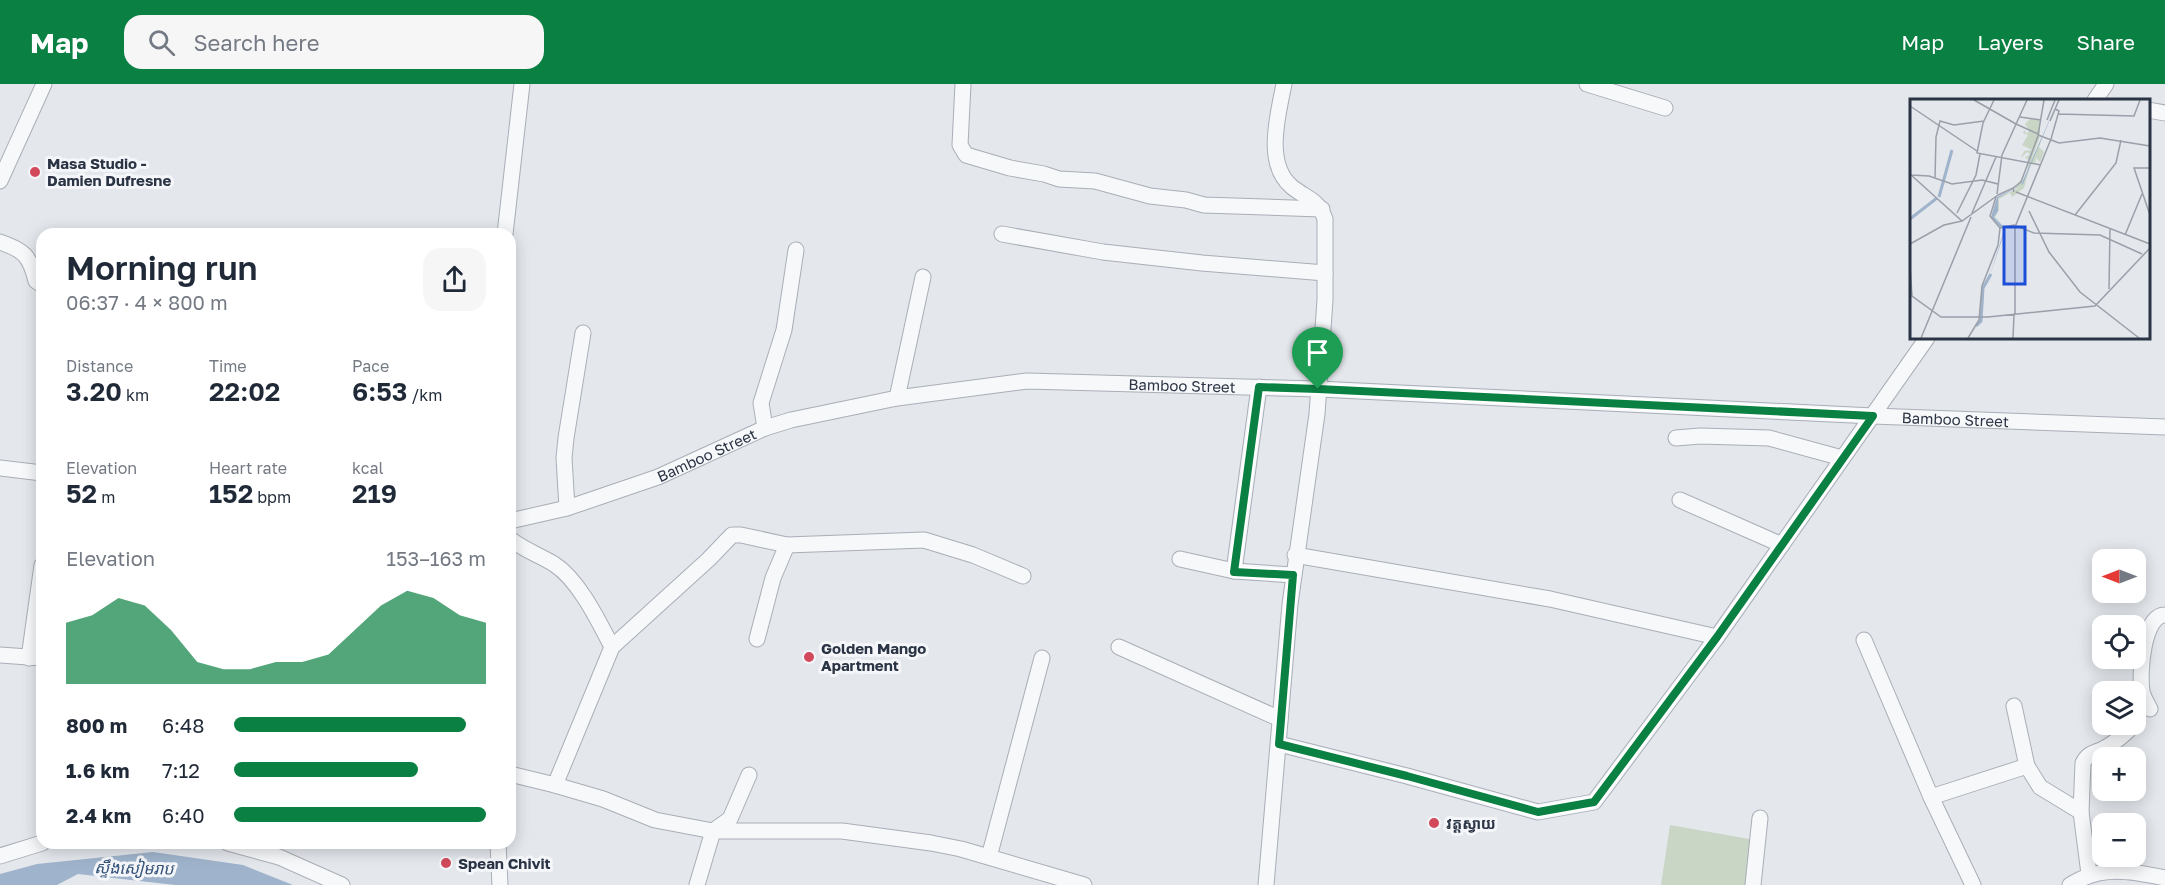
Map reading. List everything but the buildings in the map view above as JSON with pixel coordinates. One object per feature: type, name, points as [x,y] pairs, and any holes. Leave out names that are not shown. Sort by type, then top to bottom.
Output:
[{"type":"street","points":[[0,181],[44,84]]},
{"type":"street","points":[[506,228],[522,84]]},
{"type":"street","points":[[963,84],[960,146],[963,152],[976,159],[1059,179],[1095,181],[1150,196],[1204,205],[1322,209]]},
{"type":"street","points":[[1266,885],[1295,555],[1311,455],[1325,300],[1325,219],[1322,209],[1314,200],[1286,181],[1277,164],[1275,138],[1284,84]]},
{"type":"street","points":[[1587,84],[1665,108]]},
{"type":"street","points":[[2096,99],[2106,84]]},
{"type":"street","points":[[2150,110],[2165,113]]},
{"type":"street","points":[[1002,234],[1103,252],[1325,273]]},
{"type":"street","points":[[0,242],[23,251],[33,265],[36,281]]},
{"type":"street","points":[[765,428],[761,403],[784,330],[796,250]]},
{"type":"street","points":[[897,398],[923,277]]},
{"type":"street","points":[[567,508],[564,458],[583,333]]},
{"type":"street","points":[[1279,744],[1538,812],[1594,802],[1717,637],[1926,339]]},
{"type":"street","name":"Bamboo Street","points":[[516,520],[567,508],[658,477],[765,428],[791,420],[897,398],[1027,381],[1318,389],[1873,416],[2165,427]]},
{"type":"street","points":[[1234,572],[1259,387]]},
{"type":"street","points":[[1676,438],[1700,436],[1769,438],[1842,458]]},
{"type":"street","points":[[0,468],[36,472]]},
{"type":"street","points":[[1680,500],[1782,545]]},
{"type":"street","points":[[555,784],[612,647],[706,562],[732,535],[787,545],[924,540],[973,555],[1023,576]]},
{"type":"street","points":[[516,544],[565,573],[592,609],[612,647]]},
{"type":"street","points":[[757,639],[773,578],[787,545]]},
{"type":"street","points":[[1295,555],[1550,599],[1717,637]]},
{"type":"street","points":[[1180,558],[1234,572],[1293,575]]},
{"type":"street","points":[[2157,707],[2142,690],[2146,637],[2150,624],[2155,618],[2165,615]]},
{"type":"street","points":[[1864,640],[1931,796],[1974,885]]},
{"type":"street","points":[[1119,647],[1280,719]]},
{"type":"street","points":[[0,655],[36,658]]},
{"type":"street","points":[[988,857],[1042,658]]},
{"type":"street","points":[[2014,706],[2027,766],[2040,787],[2081,812]]},
{"type":"street","points":[[2089,874],[2081,812],[2083,763],[2086,757],[2103,749],[2122,735]]},
{"type":"street","points":[[1931,796],[2027,766]]},
{"type":"street","points":[[516,775],[555,784],[603,799],[655,820],[713,831],[842,831],[931,843],[1084,885]]},
{"type":"street","points":[[697,885],[713,831],[730,819],[749,775]]},
{"type":"street","points":[[1753,885],[1760,818]]},
{"type":"street","points":[[0,856],[36,845]]},
{"type":"street","points":[[252,849],[279,856],[342,885]]},
{"type":"street","points":[[498,849],[500,885]]},
{"type":"street","points":[[2070,885],[2089,874],[2105,871],[2131,872],[2165,878]]},
{"type":"green space","points":[[1670,825],[1766,842],[1759,885],[1661,885]]},
{"type":"water","name":"ស្ទឹងសៀមរាប","points":[[153,852],[243,865],[293,885],[175,885],[78,874],[57,885],[0,885],[0,874],[37,864]]},
{"type":"place","name":"Masa Studio - Damien Dufresne","points":[[35,172]]},
{"type":"place","name":"Golden Mango Apartment","points":[[809,657]]},
{"type":"place","name":"វត្តស្វាយ","points":[[1434,823]]},
{"type":"place","name":"Spean Chivit","points":[[446,863]]},
{"type":"route","points":[[1259,387],[1318,389],[1873,416],[1717,637],[1594,802],[1538,812],[1279,744],[1293,575],[1234,572],[1259,387]]}]
